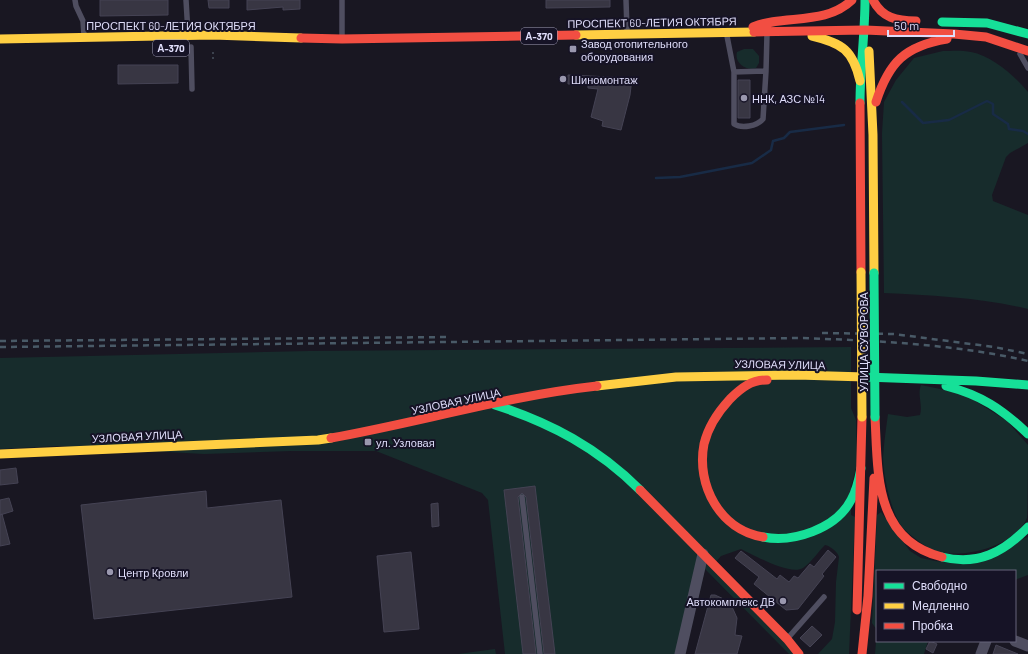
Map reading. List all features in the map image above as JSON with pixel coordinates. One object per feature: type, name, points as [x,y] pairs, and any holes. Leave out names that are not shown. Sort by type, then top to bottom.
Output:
[{"type":"main road","points":[[737,33],[763,23],[834,14],[848,6],[852,0]]},
{"type":"main road","name":"УЛИЦА СУВОРОВА","points":[[855,654],[862,417],[860,81],[865,30],[865,0]]},
{"type":"main road","points":[[872,0],[882,14],[893,20],[987,23],[1028,34]]},
{"type":"main road","name":"А-370","points":[[865,30],[930,22]]},
{"type":"main road","name":"ПРОСПЕКТ 60-ЛЕТИЯ ОКТЯБРЯ","points":[[0,39],[188,35],[342,39],[726,34],[865,30]]},
{"type":"main road","name":"УЛИЦА СУВОРОВА","points":[[862,654],[872,533],[875,418],[873,135],[871,60],[865,30]]},
{"type":"main road","name":"А-370","points":[[865,30],[972,36],[986,38],[1028,51]]},
{"type":"main road","points":[[791,32],[825,39],[839,45],[851,54],[857,64],[860,81]]},
{"type":"main road","points":[[873,135],[876,102],[891,65],[905,52],[921,44],[972,36]]},
{"type":"main road","name":"ПРОСПЕКТ 60-ЛЕТИЯ ОКТЯБРЯ","points":[[236,45],[342,39]]},
{"type":"main road","points":[[720,375],[730,381],[734,387],[733,392],[708,427],[701,452],[704,480],[720,510],[732,524],[750,534],[773,539],[797,537],[820,530],[840,513],[853,498],[861,468]]},
{"type":"main road","points":[[726,402],[752,382],[797,375]]},
{"type":"main road","name":"УЗЛОВАЯ УЛИЦА","points":[[0,454],[318,440],[392,427],[492,404],[580,388],[676,376],[797,375],[917,380]]},
{"type":"main road","points":[[917,380],[976,381],[1028,385]]},
{"type":"main road","points":[[917,380],[953,387],[990,401],[1010,416],[1028,434]]},
{"type":"main road","points":[[492,404],[524,414],[560,431],[594,450],[630,480],[800,654]]},
{"type":"main road","points":[[875,418],[878,469],[885,506],[895,527],[905,539],[921,552],[940,557],[962,560],[979,557],[1004,548],[1014,542],[1028,527]]},
{"type":"street","points":[[680,654],[703,554]]},
{"type":"street","points":[[1016,641],[1028,646]]},
{"type":"street","points":[[981,654],[986,642]]},
{"type":"lane","points":[[75,0],[76,6],[83,21],[84,38]]},
{"type":"lane","points":[[186,0],[188,35]]},
{"type":"lane","points":[[342,0],[342,39]]},
{"type":"lane","points":[[626,0],[628,35]]},
{"type":"lane","points":[[726,34],[734,72],[734,124],[739,126],[756,125],[763,119],[767,32]]},
{"type":"lane","points":[[191,47],[192,89]]},
{"type":"lane","points":[[1016,47],[1028,68]]},
{"type":"lane","points":[[734,72],[766,71]]},
{"type":"lane","points":[[522,497],[540,654]]},
{"type":"lane","points":[[787,639],[824,597]]},
{"type":"green space","points":[[744,49],[753,49],[759,56],[759,63],[756,68],[752,69],[745,67],[737,60],[737,52]]},
{"type":"green space","points":[[943,51],[968,51],[979,54],[1002,67],[1028,92],[1028,143],[1010,153],[1006,157],[992,195],[993,201],[1028,215],[1028,309],[993,302],[939,296],[884,293],[882,133],[884,102],[896,80],[914,58]]},
{"type":"green space","points":[[851,347],[851,408],[856,420],[857,464],[851,487],[851,515],[855,517],[849,654],[818,654],[832,639],[835,622],[836,582],[839,557],[834,550],[825,545],[806,566],[797,570],[772,564],[741,549],[721,556],[714,564],[799,654],[789,654],[705,569],[685,654],[505,654],[488,500],[482,493],[376,451],[291,451],[204,454],[59,446],[0,449],[0,358],[309,351]]},
{"type":"green space","points":[[921,385],[964,394],[1007,421],[1028,445],[1027,518],[1021,528],[1000,543],[986,549],[958,554],[944,553],[933,550],[904,529],[894,512],[888,493],[883,465],[883,452],[888,414],[907,417],[920,415]]},
{"type":"green space","points":[[881,512],[910,551],[921,558],[935,561],[951,563],[1028,537],[1028,575],[1016,580],[1016,570],[876,570],[876,629],[872,623],[877,515]]},
{"type":"green space","points":[[876,642],[928,642],[924,654],[875,654]]},
{"type":"green space","points":[[495,649],[496,654],[458,654]]},
{"type":"building","points":[[100,0],[168,0],[168,15],[100,16]]},
{"type":"building","points":[[208,0],[229,0],[229,8],[209,8]]},
{"type":"building","points":[[247,0],[300,0],[300,9],[283,10],[283,7],[247,10]]},
{"type":"building","points":[[546,0],[610,0],[610,7],[546,8]]},
{"type":"building","points":[[118,65],[178,65],[178,83],[118,84]]},
{"type":"building","points":[[568,75],[632,78],[630,95],[621,130],[602,126],[603,121],[591,117],[598,89],[588,88],[588,84],[568,84]]},
{"type":"building","points":[[738,80],[750,80],[750,118],[738,118]]},
{"type":"building","points":[[16,468],[18,483],[0,485],[0,470]]},
{"type":"building","points":[[535,486],[555,654],[544,654],[526,497],[522,493],[518,497],[536,654],[523,654],[504,490]]},
{"type":"building","points":[[206,491],[207,508],[281,500],[292,597],[94,619],[81,505]]},
{"type":"building","points":[[9,498],[13,511],[2,514],[10,544],[0,546],[0,500]]},
{"type":"building","points":[[438,503],[439,526],[432,527],[431,504]]},
{"type":"building","points":[[828,550],[836,557],[822,574],[824,576],[798,609],[786,610],[754,584],[759,577],[735,558],[741,551],[777,579],[780,575],[789,582],[794,576],[798,578],[810,564],[814,567]]},
{"type":"building","points":[[411,552],[419,629],[384,632],[377,556]]},
{"type":"building","points":[[711,595],[715,595],[728,601],[737,618],[735,635],[742,636],[737,654],[695,654]]},
{"type":"building","points":[[812,626],[822,635],[810,647],[800,638]]},
{"type":"building","points":[[930,642],[937,644],[933,653],[926,649]]},
{"type":"building","points":[[996,645],[1018,654],[993,654]]},
{"type":"waterway","points":[[902,102],[923,123],[949,120],[987,101],[993,104],[993,114],[1008,124],[1009,129],[1023,131],[1028,134]]},
{"type":"waterway","points":[[656,178],[680,177],[752,163],[771,150],[773,141],[784,138],[790,132],[844,125]]},
{"type":"railway","points":[[822,333],[894,334],[994,347],[1028,354]]},
{"type":"railway","points":[[0,341],[450,337]]},
{"type":"railway","points":[[0,347],[803,338],[916,344],[1000,355],[1028,361]]},
{"type":"traffic: fast","points":[[860,103],[865,0]]},
{"type":"traffic: fast","points":[[942,22],[987,23],[1028,34]]},
{"type":"traffic: fast","points":[[874,273],[875,417]]},
{"type":"traffic: fast","points":[[865,377],[976,381],[1028,385]]},
{"type":"traffic: fast","points":[[946,386],[970,394],[990,404],[1009,417],[1028,434]]},
{"type":"traffic: fast","points":[[495,405],[535,420],[573,438],[608,462],[640,490]]},
{"type":"traffic: fast","points":[[763,537],[787,538],[800,536],[813,532],[835,519],[851,500],[858,484],[861,468]]},
{"type":"traffic: fast","points":[[942,557],[967,560],[990,555],[1010,544],[1028,527]]},
{"type":"traffic: slow","points":[[576,35],[754,32]]},
{"type":"traffic: slow","points":[[0,39],[213,35],[301,38]]},
{"type":"traffic: slow","points":[[812,36],[839,45],[845,50],[854,62],[860,81]]},
{"type":"traffic: slow","points":[[869,51],[873,135],[874,273]]},
{"type":"traffic: slow","points":[[861,272],[862,417]]},
{"type":"traffic: slow","points":[[597,386],[676,377],[797,375],[865,377]]},
{"type":"traffic: slow","points":[[0,454],[318,440],[331,438]]},
{"type":"traffic: jam","points":[[753,27],[765,23],[817,17],[841,8],[852,0]]},
{"type":"traffic: jam","points":[[873,0],[886,15],[896,19],[916,21]]},
{"type":"traffic: jam","points":[[754,32],[865,30],[954,34],[986,37],[1028,51]]},
{"type":"traffic: jam","points":[[301,38],[342,39],[576,35]]},
{"type":"traffic: jam","points":[[876,102],[887,76],[893,66],[901,58],[920,46],[947,39]]},
{"type":"traffic: jam","points":[[860,103],[861,272]]},
{"type":"traffic: jam","points":[[763,537],[748,533],[723,515],[714,503],[708,490],[702,459],[704,444],[708,432],[714,420],[730,399],[747,385],[756,381],[767,380]]},
{"type":"traffic: jam","points":[[331,438],[530,396],[597,386]]},
{"type":"traffic: jam","points":[[857,610],[862,417]]},
{"type":"traffic: jam","points":[[875,417],[877,460],[880,481],[884,502],[892,520],[903,536],[920,548],[942,557]]},
{"type":"traffic: jam","points":[[862,654],[868,596],[874,478]]},
{"type":"traffic: jam","points":[[640,490],[787,639],[799,654]]},
{"type":"place","name":"Завод отопительного оборудования","points":[[573,49]]},
{"type":"place","name":"Шиномонтаж","points":[[563,79]]},
{"type":"place","name":"ННК, АЗС №14","points":[[744,98]]},
{"type":"place","name":"ул. Узловая","points":[[368,442]]},
{"type":"place","name":"Центр Кровли","points":[[110,572]]},
{"type":"place","name":"Автокомплекс ДВ","points":[[783,601]]}]
